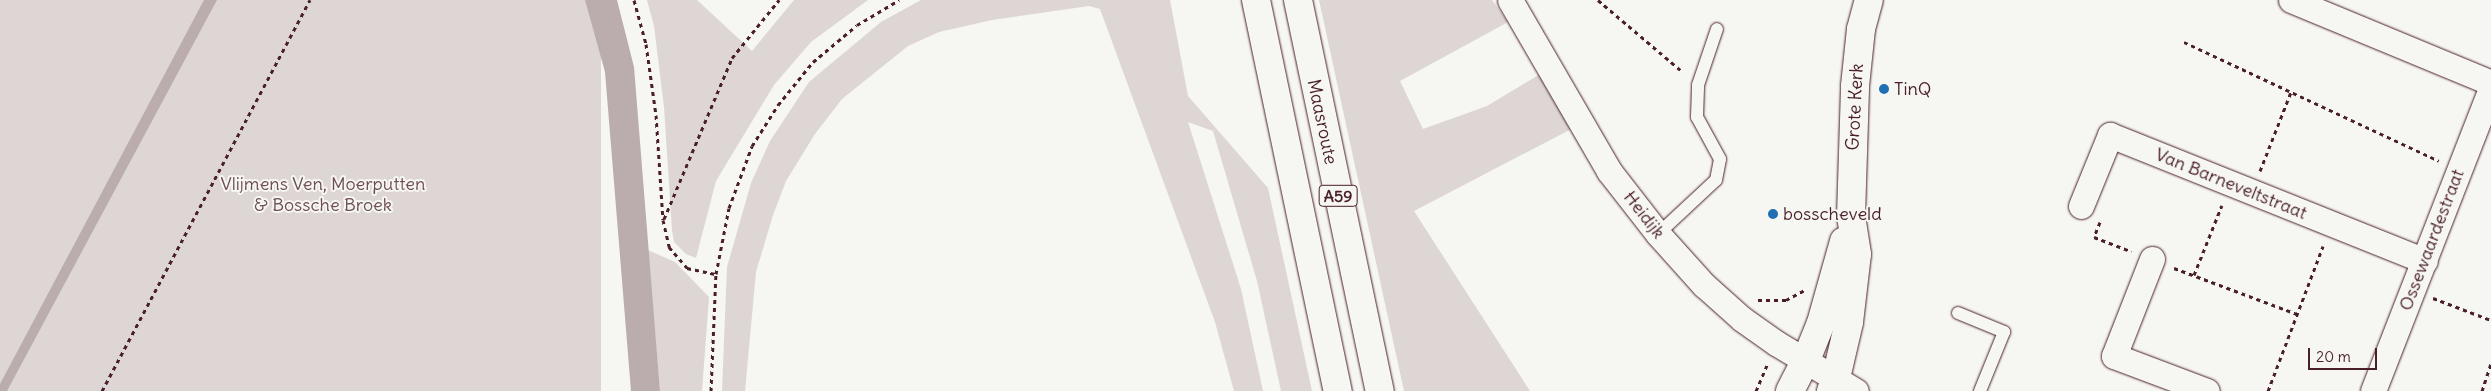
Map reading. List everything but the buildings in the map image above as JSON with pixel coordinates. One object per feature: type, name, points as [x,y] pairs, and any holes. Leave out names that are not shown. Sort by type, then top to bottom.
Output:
[{"type":"main road","name":"A59","points":[[1256,0],[1338,391]]},
{"type":"main road","name":"Maasroute","points":[[1298,0],[1380,391]]},
{"type":"main road","name":"Grote Kerk","points":[[1841,387],[1857,254],[1850,216],[1854,86],[1861,29],[1869,0]]},
{"type":"main road","name":"Grote Kerk","points":[[1790,391],[1806,360],[1821,323],[1850,216]]},
{"type":"street","points":[[2291,0],[2491,83]]},
{"type":"street","name":"Heidijk","points":[[1514,2],[1609,170],[1658,234],[1704,285],[1742,318],[1806,360],[1841,387]]},
{"type":"street","name":"Ossewaardestraat","points":[[2373,391],[2491,89]]},
{"type":"street","name":"Van Barneveltstraat","points":[[2081,206],[2110,135],[2425,261]]},
{"type":"street","points":[[2152,259],[2114,356],[2207,391]]},
{"type":"lane","points":[[1658,234],[1716,180],[1720,159],[1697,117],[1698,85],[1717,29]]},
{"type":"lane","points":[[1958,313],[2004,332],[1980,391]]},
{"type":"path","points":[[102,391],[310,0]]},
{"type":"path","points":[[634,0],[646,44],[656,115],[663,220],[669,247],[687,268],[716,274]]},
{"type":"path","points":[[663,220],[732,58],[779,0]]},
{"type":"path","points":[[711,391],[716,274],[729,208],[752,146],[778,105],[812,62],[857,25],[898,0]]},
{"type":"path","points":[[1598,0],[1698,85]]},
{"type":"path","points":[[2184,42],[2460,171]]},
{"type":"path","points":[[2194,275],[2291,92]]},
{"type":"path","points":[[2081,206],[2102,214],[2094,237],[2297,314]]},
{"type":"path","points":[[2268,391],[2332,224]]},
{"type":"path","points":[[2413,290],[2491,320]]},
{"type":"path","points":[[2482,391],[2491,363]]},
{"type":"green space","name":"Vlijmens Ven, Moerputten & Bossche Broek","points":[[0,0],[601,0],[601,391],[0,391]]},
{"type":"green space","points":[[647,0],[697,0],[752,51],[794,0],[868,0],[811,42],[774,85],[716,181],[696,258],[686,254],[674,242],[664,107],[654,26]]},
{"type":"green space","points":[[921,0],[1170,0],[1188,96],[1268,188],[1312,391],[1281,391],[1257,281],[1213,131],[1188,122],[1241,289],[1263,391],[1234,391],[1215,322],[1100,9],[1089,6],[992,20],[939,32],[908,46],[842,99],[815,134],[786,181],[773,215],[756,272],[745,391],[722,391],[727,267],[751,183],[770,141],[809,82],[881,22]]},
{"type":"green space","points":[[1319,0],[1492,0],[1508,22],[1400,81],[1423,129],[1487,106],[1542,73],[1577,126],[1414,211],[1530,391],[1404,391]]},
{"type":"green space","points":[[648,250],[675,262],[709,297],[702,391],[660,391]]},
{"type":"shaded area","points":[[204,0],[217,0],[7,391],[0,391],[0,384]]},
{"type":"shaded area","points":[[585,0],[617,0],[634,67],[660,391],[631,391],[605,72]]},
{"type":"place","name":"TinQ","points":[[1884,89]]},
{"type":"place","name":"bosscheveld","points":[[1773,214]]}]
